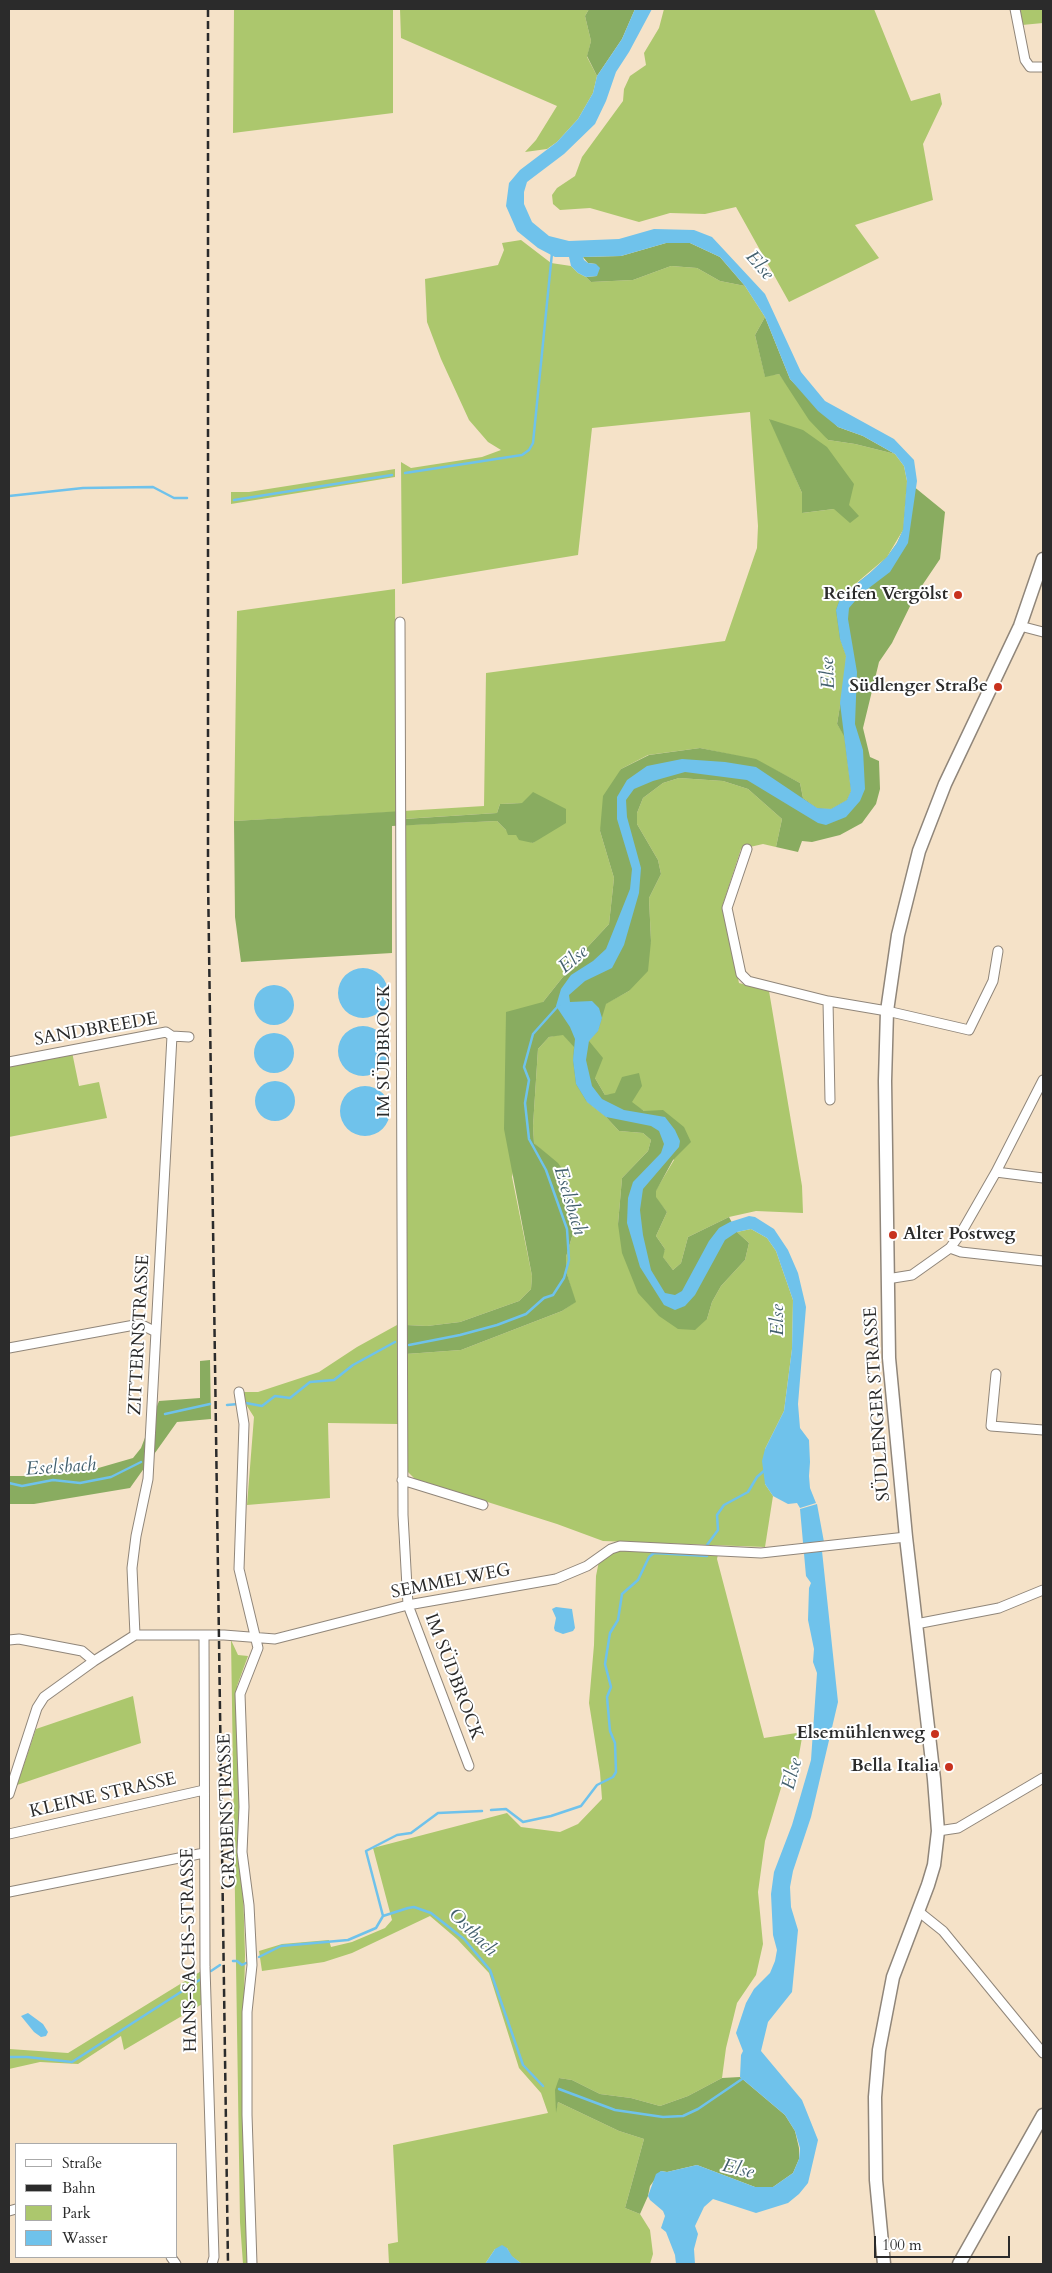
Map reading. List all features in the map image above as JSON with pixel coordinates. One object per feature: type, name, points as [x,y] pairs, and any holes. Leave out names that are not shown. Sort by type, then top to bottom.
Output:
[{"type":"main road","name":"SÜDLENGER STRASSE","points":[[884,2264],[876,2180],[875,2096],[878,2060],[894,1977],[934,1865],[938,1831],[906,1537],[889,1358],[885,1081],[887,1011],[899,928],[919,851],[945,784],[1020,626],[1043,559]]},
{"type":"main road","points":[[959,2264],[1043,2115]]},
{"type":"street","points":[[1015,9],[1025,60],[1030,67],[1041,68]]},
{"type":"street","name":"IM SÜDBROCK","points":[[400,622],[402,1480],[408,1604],[469,1766]]},
{"type":"street","points":[[1020,626],[1043,632]]},
{"type":"street","points":[[747,850],[727,908],[741,974],[748,981],[828,1001],[887,1011],[969,1030],[992,981],[998,951]]},
{"type":"street","points":[[828,1001],[830,1100]]},
{"type":"street","name":"SANDBREEDE","points":[[9,1062],[166,1032],[172,1036],[189,1037]]},
{"type":"street","name":"ZITTERNSTRASSE","points":[[135,1635],[132,1568],[136,1536],[148,1479],[172,1036]]},
{"type":"street","points":[[887,1279],[912,1274],[950,1248],[961,1233],[996,1172],[1043,1080]]},
{"type":"street","points":[[996,1172],[1043,1178]]},
{"type":"street","points":[[950,1248],[962,1252],[1043,1261]]},
{"type":"street","points":[[9,1348],[140,1324],[156,1332]]},
{"type":"street","points":[[996,1374],[992,1426],[1043,1430]]},
{"type":"street","name":"GRABENSTRASSE","points":[[239,1392],[244,1424],[239,1569],[258,1648],[240,1694],[244,1807],[242,1852],[249,1905],[252,1965],[247,2012],[247,2115],[252,2264]]},
{"type":"street","points":[[402,1480],[483,1505]]},
{"type":"street","name":"SEMMELWEG","points":[[135,1635],[275,1639],[408,1604],[556,1579],[587,1566],[612,1549],[620,1546],[761,1552],[906,1537]]},
{"type":"street","points":[[916,1624],[999,1608],[1043,1590]]},
{"type":"street","points":[[9,1794],[37,1708],[44,1697],[94,1661],[135,1635]]},
{"type":"street","name":"HANS-SACHS-STRASSE","points":[[204,1636],[204,1853],[214,2256],[212,2264]]},
{"type":"street","points":[[9,1640],[19,1639],[82,1651],[94,1661]]},
{"type":"street","points":[[938,1831],[958,1828],[1043,1778]]},
{"type":"street","name":"KLEINE STRASSE","points":[[9,1834],[204,1790]]},
{"type":"street","points":[[9,1892],[204,1853]]},
{"type":"street","points":[[918,1910],[943,1931],[1043,2053]]},
{"type":"green space","points":[[234,9],[393,9],[393,113],[233,133]]},
{"type":"green space","points":[[400,9],[589,9],[585,16],[591,41],[587,57],[597,76],[593,93],[578,119],[557,142],[547,149],[525,152],[536,140],[557,106],[401,38]]},
{"type":"green space","points":[[589,9],[635,9],[622,39],[597,76],[587,56],[591,41],[585,16]]},
{"type":"green space","points":[[664,9],[874,9],[911,101],[940,93],[942,104],[923,144],[933,200],[855,225],[879,258],[789,302],[736,207],[705,214],[670,213],[639,222],[590,208],[560,210],[553,204],[552,195],[557,188],[575,176],[582,157],[623,101],[624,89],[630,76],[646,65],[644,53],[659,28]]},
{"type":"green space","points":[[1019,9],[1043,9],[1043,23],[1022,25]]},
{"type":"green space","points":[[521,240],[551,263],[571,266],[591,282],[633,280],[671,266],[697,268],[720,281],[745,286],[765,317],[755,335],[765,376],[779,374],[828,440],[855,444],[895,454],[904,466],[907,481],[903,530],[887,557],[841,596],[840,639],[846,656],[845,675],[837,724],[844,735],[851,791],[847,800],[831,809],[817,808],[803,798],[800,783],[756,760],[700,748],[648,755],[621,769],[600,831],[614,878],[609,924],[582,953],[543,1002],[512,1177],[532,1276],[531,1289],[519,1301],[460,1322],[427,1326],[406,1325],[406,825],[497,821],[506,830],[533,843],[543,835],[522,803],[500,804],[497,813],[403,819],[403,811],[484,806],[486,673],[725,641],[757,548],[758,526],[750,412],[592,428],[578,555],[402,584],[401,462],[411,468],[482,457],[501,450],[488,442],[469,420],[441,359],[427,322],[425,279],[498,265],[504,250],[502,243]],"holes":[[[770,419],[834,509],[802,513],[802,493]]]},
{"type":"green space","points":[[666,243],[690,243],[720,257],[745,286],[720,281],[697,268],[671,266],[633,280],[591,282],[586,277],[597,276],[596,264],[588,263],[583,257],[621,256]]},
{"type":"green space","points":[[765,317],[790,379],[838,427],[863,436],[895,454],[855,444],[828,440],[809,420],[779,374],[765,377],[755,335]]},
{"type":"green space","points":[[769,419],[803,430],[827,447],[854,484],[849,505],[859,516],[850,523],[834,509],[802,513],[802,493]]},
{"type":"green space","points":[[395,469],[395,477],[231,504],[231,492],[249,492]]},
{"type":"green space","points":[[907,481],[945,512],[940,559],[915,596],[892,643],[879,662],[863,728],[870,757],[879,761],[880,789],[876,804],[862,823],[840,835],[812,842],[802,841],[798,852],[776,847],[782,819],[748,789],[723,781],[679,778],[663,783],[643,798],[637,813],[637,824],[658,860],[661,874],[649,898],[651,941],[648,971],[629,991],[606,1004],[598,1031],[589,1041],[603,1058],[595,1078],[605,1095],[615,1093],[622,1077],[639,1073],[642,1086],[632,1102],[644,1111],[663,1110],[684,1127],[691,1142],[673,1160],[656,1191],[656,1197],[667,1212],[656,1236],[665,1249],[663,1257],[673,1270],[681,1263],[688,1237],[729,1217],[737,1232],[749,1243],[745,1260],[721,1286],[712,1302],[707,1319],[695,1330],[678,1329],[659,1316],[638,1293],[622,1253],[618,1224],[622,1178],[648,1151],[651,1140],[643,1133],[619,1131],[606,1117],[587,1102],[576,1084],[573,1060],[574,1047],[563,1035],[549,1037],[538,1049],[533,1126],[534,1143],[558,1163],[563,1170],[576,1223],[566,1257],[566,1271],[576,1302],[562,1311],[461,1350],[406,1354],[406,1325],[427,1326],[460,1322],[519,1301],[531,1289],[532,1276],[504,1129],[506,1012],[543,1002],[582,953],[609,924],[614,878],[600,831],[603,796],[621,769],[649,755],[700,748],[756,759],[800,783],[803,798],[817,808],[831,809],[847,800],[851,791],[844,736],[837,724],[845,675],[846,656],[840,639],[836,610],[841,596],[887,557],[897,543],[903,530]]},
{"type":"green space","points":[[395,589],[396,812],[234,821],[237,611]]},
{"type":"green space","points":[[679,778],[723,781],[748,789],[782,819],[776,847],[763,844],[741,849],[722,907],[739,983],[769,991],[802,1186],[803,1213],[756,1211],[729,1217],[688,1237],[681,1263],[673,1270],[662,1256],[665,1249],[656,1236],[667,1212],[655,1197],[656,1190],[674,1160],[644,1111],[615,1094],[605,1095],[595,1078],[589,1041],[598,1031],[605,1004],[629,991],[651,941],[649,898],[661,874],[658,860],[637,824],[637,813],[643,798],[663,783]]},
{"type":"green space","points":[[533,792],[566,809],[566,823],[533,843],[519,840],[516,835],[508,835],[506,830],[497,821],[392,826],[392,953],[241,962],[235,917],[234,821],[403,811],[404,819],[497,813],[500,804],[522,803]]},
{"type":"green space","points":[[563,1034],[575,1047],[573,1060],[587,1102],[606,1117],[619,1131],[643,1133],[651,1140],[648,1151],[622,1178],[618,1224],[707,1319],[712,1302],[721,1286],[745,1260],[749,1243],[737,1232],[751,1229],[767,1238],[776,1251],[793,1300],[792,1349],[784,1411],[765,1449],[765,1484],[773,1496],[765,1547],[603,1541],[557,1524],[415,1479],[406,1470],[406,1354],[461,1350],[562,1311],[575,1302],[566,1271],[566,1257],[576,1223],[563,1170],[534,1143],[533,1126],[538,1049],[549,1037]]},
{"type":"green space","points":[[72,1052],[79,1086],[99,1082],[107,1118],[9,1137],[9,1064]]},
{"type":"green space","points":[[397,1325],[399,1424],[328,1423],[330,1498],[247,1505],[254,1417],[247,1406],[243,1392],[258,1392],[319,1372],[357,1347]]},
{"type":"green space","points":[[210,1360],[211,1419],[177,1422],[130,1488],[34,1504],[9,1504],[9,1476],[36,1476],[95,1469],[133,1458],[141,1448],[159,1401],[200,1398],[200,1361]]},
{"type":"green space","points":[[624,1550],[718,1554],[717,1559],[764,1738],[803,1732],[797,1766],[781,1788],[765,1841],[758,1892],[763,1944],[756,1975],[737,2003],[726,2048],[722,2078],[688,2096],[660,2106],[631,2098],[600,2094],[572,2080],[559,2078],[556,2110],[558,2102],[619,2131],[644,2139],[625,2208],[640,2214],[650,2230],[653,2254],[650,2264],[522,2264],[511,2256],[507,2248],[495,2249],[485,2264],[389,2264],[388,2244],[398,2242],[393,2145],[548,2113],[541,2093],[519,2068],[489,1973],[457,1939],[430,1916],[352,1953],[324,1962],[262,1971],[259,1951],[282,1944],[329,1940],[331,1947],[352,1942],[385,1928],[392,1920],[373,1848],[507,1813],[521,1827],[560,1832],[578,1824],[602,1799],[600,1772],[589,1703],[594,1645],[596,1576],[599,1561],[610,1553]]},
{"type":"green space","points":[[231,1640],[238,1655],[248,1656],[237,1686],[245,1955],[243,2047],[248,2264],[243,2264],[240,2222]]},
{"type":"green space","points":[[133,1696],[141,1743],[17,1785],[36,1729]]},
{"type":"green space","points":[[203,1970],[204,2003],[124,2050],[121,2036],[78,2064],[40,2062],[9,2069],[9,2049],[68,2053]]},
{"type":"green space","points":[[740,2077],[785,2115],[795,2131],[799,2148],[799,2159],[793,2173],[773,2187],[755,2187],[697,2165],[667,2172],[661,2171],[650,2186],[640,2214],[625,2208],[644,2139],[619,2131],[558,2102],[556,2113],[555,2090],[559,2078],[572,2080],[600,2094],[631,2098],[660,2106],[688,2096],[722,2078]]},
{"type":"water","points":[[635,9],[652,9],[616,72],[606,101],[595,124],[564,154],[527,182],[524,192],[524,204],[532,222],[549,236],[569,241],[619,239],[654,229],[694,230],[712,237],[765,294],[801,372],[825,401],[894,439],[914,460],[917,481],[908,543],[890,572],[861,594],[849,608],[848,619],[857,672],[855,724],[863,750],[865,789],[860,801],[846,817],[826,825],[818,823],[747,780],[685,772],[653,781],[634,789],[626,800],[627,817],[641,868],[639,893],[624,945],[612,968],[585,981],[569,995],[570,1002],[592,1001],[599,1008],[602,1018],[598,1031],[589,1041],[586,1060],[592,1086],[602,1099],[624,1110],[665,1117],[675,1130],[680,1141],[679,1147],[643,1189],[640,1210],[643,1235],[651,1270],[665,1293],[675,1295],[682,1291],[709,1241],[719,1228],[730,1222],[749,1216],[755,1217],[774,1229],[788,1250],[798,1273],[806,1307],[798,1404],[800,1428],[809,1440],[810,1488],[816,1503],[800,1508],[797,1503],[788,1504],[773,1496],[765,1484],[762,1461],[765,1449],[784,1411],[792,1349],[793,1300],[776,1251],[767,1238],[751,1229],[737,1232],[725,1240],[695,1295],[685,1306],[675,1310],[664,1305],[640,1267],[627,1223],[628,1198],[633,1182],[661,1153],[664,1144],[659,1131],[651,1126],[606,1117],[587,1102],[576,1084],[573,1060],[575,1039],[570,1027],[556,1006],[561,989],[571,975],[593,961],[606,949],[630,889],[632,869],[617,819],[617,797],[627,780],[647,766],[682,759],[725,762],[756,767],[817,808],[831,809],[847,800],[851,791],[840,703],[846,656],[840,639],[836,610],[841,596],[887,557],[897,543],[903,530],[907,481],[904,466],[895,454],[863,436],[838,427],[818,411],[790,379],[765,317],[745,286],[720,257],[690,243],[666,243],[621,256],[583,257],[588,263],[596,264],[600,268],[597,276],[586,277],[578,273],[571,266],[569,257],[555,257],[538,248],[517,231],[506,206],[509,183],[520,170],[557,142],[578,119],[593,93],[597,76],[622,39]]},
{"type":"water","points":[[363,968],[372,970],[383,979],[388,993],[386,1002],[377,1013],[363,1018],[354,1016],[343,1007],[338,993],[340,984],[349,973]]},
{"type":"water","points":[[274,985],[288,991],[294,1005],[288,1019],[274,1025],[260,1019],[254,1005],[260,991]]},
{"type":"water","points":[[363,1026],[372,1028],[383,1037],[388,1051],[386,1060],[377,1071],[363,1076],[354,1074],[343,1065],[338,1051],[340,1042],[349,1031]]},
{"type":"water","points":[[274,1033],[288,1039],[294,1053],[288,1067],[274,1073],[260,1067],[254,1053],[260,1039]]},
{"type":"water","points":[[275,1081],[289,1087],[295,1101],[289,1115],[275,1121],[261,1115],[255,1101],[261,1087]]},
{"type":"water","points":[[365,1086],[374,1088],[385,1097],[390,1111],[388,1120],[379,1131],[365,1136],[356,1134],[345,1125],[340,1111],[342,1102],[351,1091]]},
{"type":"water","points":[[817,1504],[824,1542],[822,1551],[838,1702],[811,1817],[793,1871],[790,1887],[791,1907],[798,1930],[792,1992],[768,2022],[761,2051],[802,2100],[818,2140],[808,2183],[799,2194],[788,2203],[756,2213],[713,2199],[704,2207],[695,2226],[698,2234],[694,2249],[695,2264],[676,2264],[675,2255],[666,2232],[661,2228],[665,2216],[663,2211],[648,2196],[656,2174],[661,2171],[667,2172],[697,2165],[755,2187],[773,2187],[793,2173],[799,2159],[800,2148],[795,2131],[785,2115],[740,2077],[741,2055],[743,2051],[736,2033],[746,2003],[754,1989],[770,1973],[775,1961],[777,1950],[773,1935],[771,1894],[774,1872],[792,1825],[811,1760],[817,1673],[813,1662],[814,1649],[808,1620],[809,1588],[811,1583],[806,1576],[800,1509]]},
{"type":"water","points":[[556,1607],[572,1609],[575,1628],[573,1631],[563,1634],[555,1631],[556,1618],[552,1609]]},
{"type":"water","points":[[28,2013],[43,2024],[48,2032],[46,2036],[41,2037],[34,2032],[21,2016]]},
{"type":"water","points":[[502,2245],[522,2264],[485,2264],[495,2249]]},
{"type":"waterway","points":[[405,473],[522,455],[529,450],[533,443],[552,253]]},
{"type":"waterway","points":[[234,500],[392,475]]},
{"type":"waterway","points":[[9,496],[83,488],[153,487],[174,498],[187,498]]},
{"type":"waterway","name":"Eselsbach","points":[[409,1345],[460,1335],[497,1325],[526,1314],[544,1298],[553,1295],[564,1278],[569,1260],[567,1229],[546,1170],[529,1139],[525,1103],[529,1080],[524,1067],[533,1034],[559,1005]]},
{"type":"waterway","name":"Eselsbach","points":[[246,1403],[262,1406],[275,1396],[290,1398],[310,1382],[334,1380],[353,1365],[395,1342]]},
{"type":"waterway","name":"Eselsbach","points":[[165,1414],[210,1404]]},
{"type":"waterway","name":"Eselsbach","points":[[227,1405],[238,1404]]},
{"type":"waterway","name":"Eselsbach","points":[[9,1483],[22,1486],[53,1480],[80,1483],[111,1477],[141,1462]]},
{"type":"waterway","points":[[707,1545],[718,1530],[717,1515],[724,1505],[748,1492],[757,1477],[765,1470]]},
{"type":"waterway","points":[[491,1810],[506,1809],[523,1822],[551,1816],[581,1806],[597,1785],[613,1777],[616,1772],[615,1743],[610,1731],[607,1697],[611,1687],[605,1664],[610,1633],[618,1620],[622,1594],[638,1580],[649,1557],[654,1553],[707,1556]]},
{"type":"waterway","points":[[383,1916],[366,1851],[397,1835],[411,1833],[438,1813],[482,1811]]},
{"type":"waterway","name":"Ostbach","points":[[259,1957],[281,1946],[348,1940],[376,1928],[383,1916],[408,1908],[414,1907],[431,1913],[464,1939],[490,1970],[523,2065],[543,2086]]},
{"type":"waterway","name":"Ostbach","points":[[233,1961],[237,1961],[242,1965],[246,1963]]},
{"type":"waterway","name":"Ostbach","points":[[211,1971],[220,1965]]},
{"type":"waterway","name":"Ostbach","points":[[9,2057],[72,2062],[201,1979]]},
{"type":"waterway","name":"Ostbach","points":[[559,2089],[615,2110],[663,2117],[683,2116],[698,2109],[745,2077]]},
{"type":"railway","points":[[208,9],[208,878],[228,2264]]},
{"type":"place","name":"Reifen Vergölst","points":[[958,595]]},
{"type":"place","name":"Südlenger Straße","points":[[998,687]]},
{"type":"place","name":"Alter Postweg","points":[[893,1235]]},
{"type":"place","name":"Elsemühlenweg","points":[[935,1734]]},
{"type":"place","name":"Bella Italia","points":[[949,1767]]},
{"type":"water label","name":"Else","points":[[759,266]]},
{"type":"water label","name":"Else","points":[[829,673]]},
{"type":"water label","name":"Else","points":[[574,960]]},
{"type":"water label","name":"Else","points":[[779,1320]]},
{"type":"water label","name":"Else","points":[[793,1774]]},
{"type":"water label","name":"Else","points":[[738,2170]]}]
